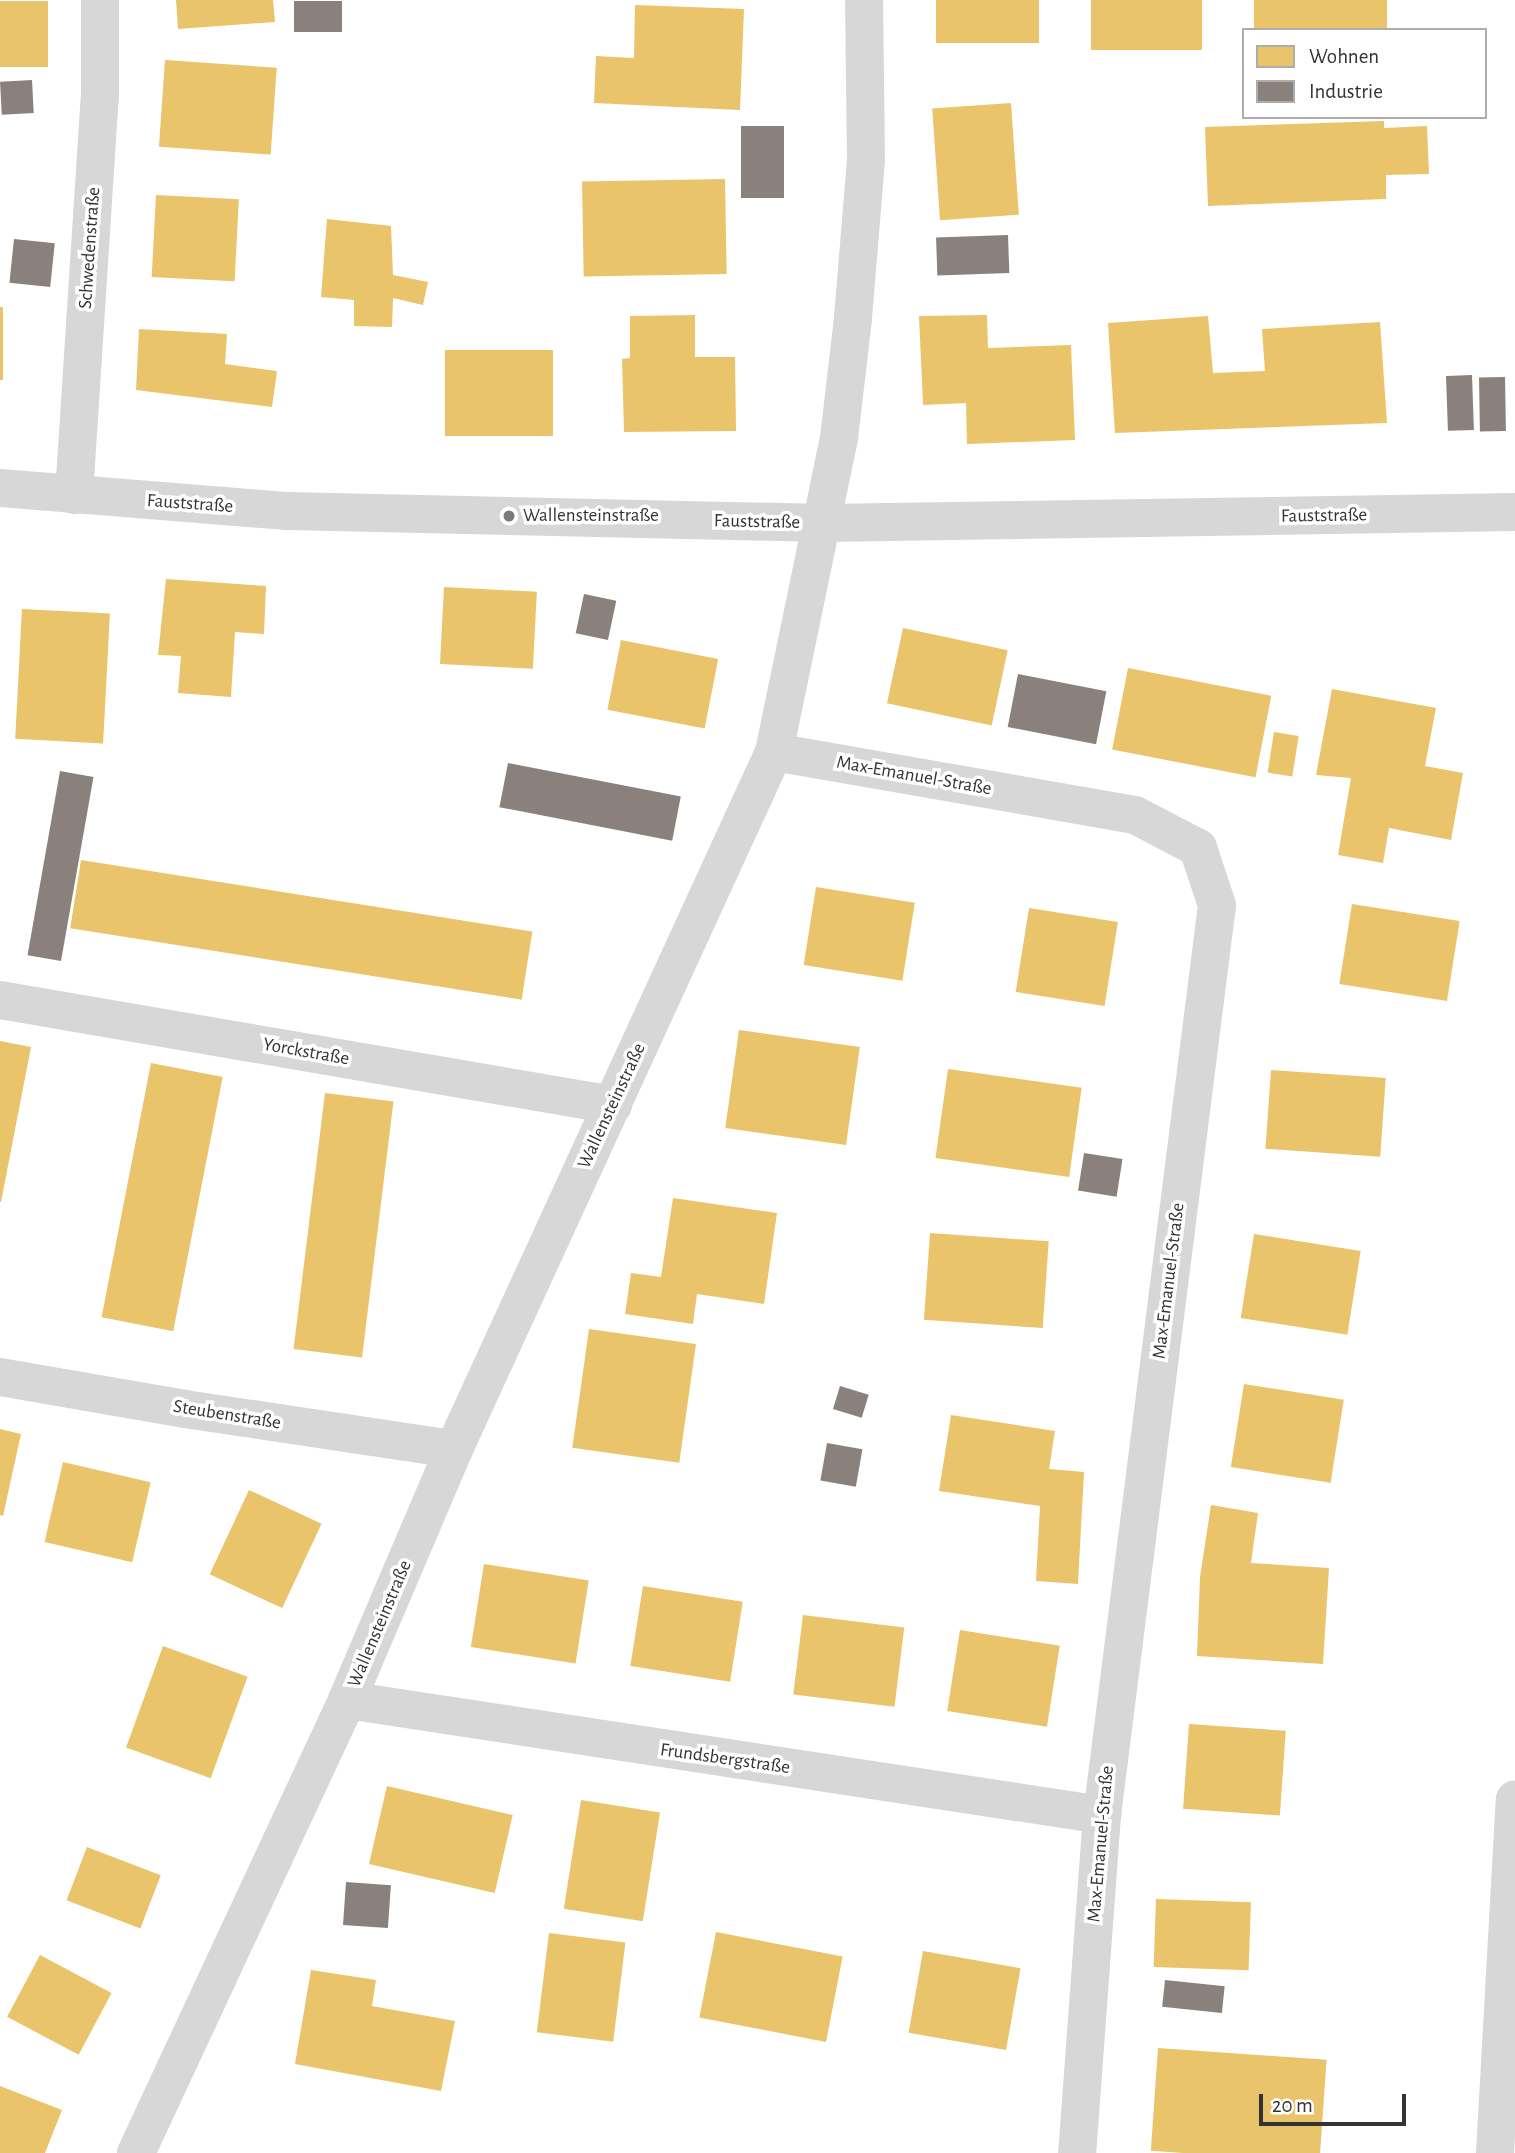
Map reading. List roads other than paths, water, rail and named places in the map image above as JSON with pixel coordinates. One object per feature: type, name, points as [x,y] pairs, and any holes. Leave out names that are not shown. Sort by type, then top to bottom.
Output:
[{"type":"street","name":"Schwedenstraße","points":[[74,495],[100,96],[100,0]]},
{"type":"street","name":"Wallensteinstraße","points":[[136,2153],[347,1700],[454,1449],[774,752],[824,523],[839,439],[853,318],[866,162],[864,0]]},
{"type":"street","name":"Fauststraße","points":[[0,488],[288,511],[824,523],[1515,512]]},
{"type":"street","name":"Max-Emanuel-Straße","points":[[774,752],[1135,815],[1198,848],[1217,905],[1102,1815],[1077,2153]]},
{"type":"street","name":"Yorckstraße","points":[[0,1000],[613,1105]]},
{"type":"street","name":"Steubenstraße","points":[[0,1377],[185,1409],[454,1449]]},
{"type":"street","name":"Frundsbergstraße","points":[[347,1700],[1102,1815]]},
{"type":"street","points":[[1495,2153],[1515,1800]]},
{"type":"place","name":"Wallensteinstraße","points":[[509,516]]}]
